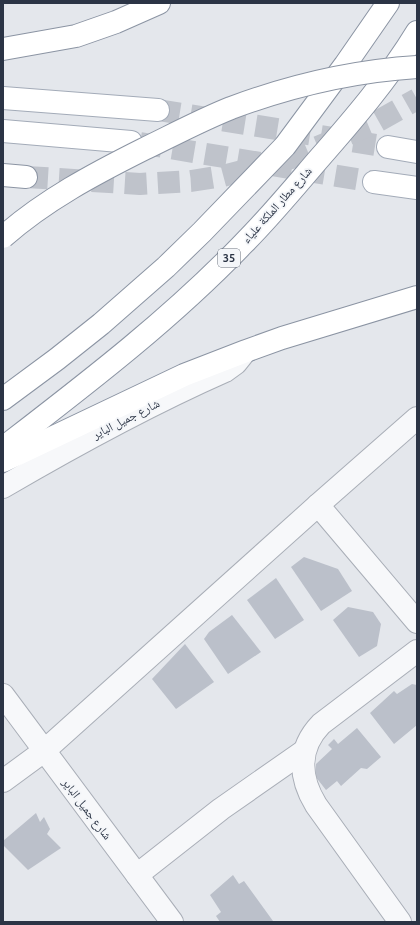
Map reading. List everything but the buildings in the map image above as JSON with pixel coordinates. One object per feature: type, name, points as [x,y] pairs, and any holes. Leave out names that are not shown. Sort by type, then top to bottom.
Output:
[{"type":"main road","points":[[3,50],[76,36],[116,22],[159,3]]},
{"type":"main road","points":[[3,399],[57,359],[107,319],[166,267],[285,146],[345,65],[388,3]]},
{"type":"main road","name":"شارع مطار الملكة علياء","points":[[3,448],[92,379],[154,327],[242,244],[316,162],[358,112],[404,53],[417,32]]},
{"type":"main road","points":[[3,237],[22,220],[74,185],[208,118],[233,108],[304,85],[353,75],[417,67]]},
{"type":"main road","points":[[3,98],[158,110]]},
{"type":"main road","points":[[3,131],[131,142]]},
{"type":"main road","points":[[388,148],[417,152]]},
{"type":"main road","points":[[3,175],[26,177]]},
{"type":"main road","points":[[374,182],[417,188]]},
{"type":"main road","points":[[3,461],[184,375],[246,351],[417,297]]},
{"type":"street","name":"شارع جميل الباير","points":[[3,488],[144,409],[225,371],[236,363],[246,351]]},
{"type":"street","points":[[3,781],[44,751],[417,418]]},
{"type":"street","points":[[318,505],[417,622]]},
{"type":"street","points":[[400,922],[310,796],[304,773],[304,751],[309,739],[321,724],[417,651]]},
{"type":"street","name":"شارع جميل الباير","points":[[3,695],[172,922]]},
{"type":"street","points":[[137,875],[222,809],[304,751]]},
{"type":"tunnel","points":[[26,177],[140,184],[191,181],[223,176],[291,158],[373,124],[417,99]]},
{"type":"tunnel","points":[[158,110],[388,147]]},
{"type":"tunnel","points":[[140,143],[374,182]]}]
